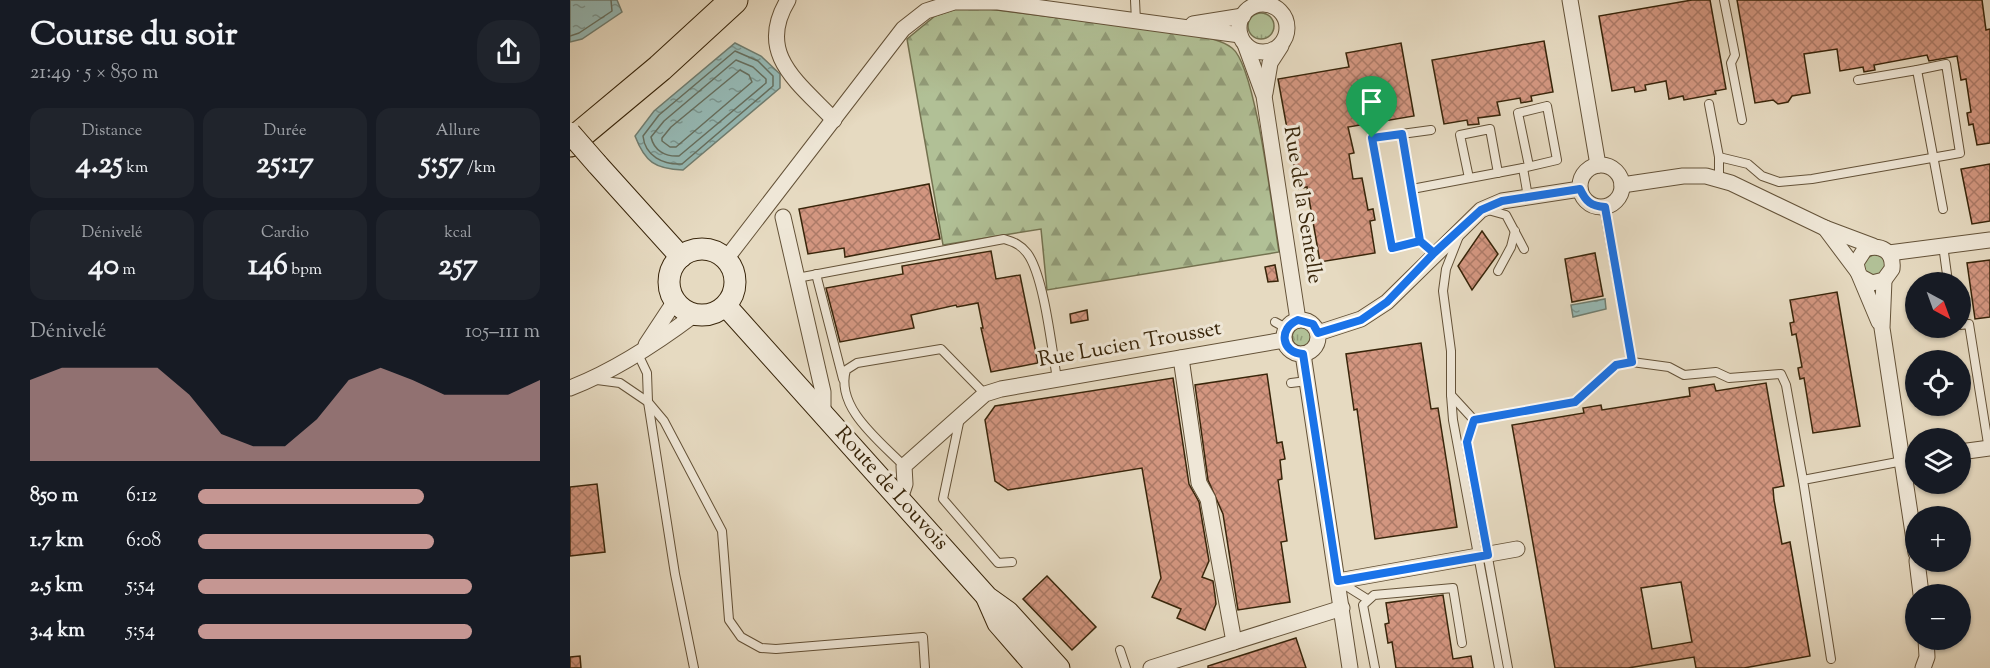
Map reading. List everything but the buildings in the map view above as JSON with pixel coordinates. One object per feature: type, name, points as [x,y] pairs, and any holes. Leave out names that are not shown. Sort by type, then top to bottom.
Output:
[{"type":"highway","points":[[570,122],[715,0]]},
{"type":"highway","points":[[570,143],[660,68],[734,0]]},
{"type":"main road","points":[[570,133],[681,256]]},
{"type":"main road","points":[[709,249],[726,259],[736,277],[732,298],[726,306],[705,316],[694,315],[675,301],[669,282],[675,264],[681,256],[690,251],[709,249]]},
{"type":"main road","name":"Route de Louvois","points":[[726,306],[987,597],[1008,612],[1059,668]]},
{"type":"main road","points":[[987,597],[998,623],[1027,665]]},
{"type":"street","points":[[788,0],[774,31],[783,65],[834,120]]},
{"type":"street","points":[[1570,0],[1598,165]]},
{"type":"street","points":[[726,259],[903,29],[926,11],[954,2],[1059,5],[1136,21],[1243,39],[1263,52],[1282,44],[1287,24],[1276,4],[1263,4],[1172,26]]},
{"type":"street","points":[[1243,39],[1247,9]]},
{"type":"street","name":"Rue de la Sentelle","points":[[1243,39],[1264,96],[1286,327]]},
{"type":"street","name":"Rue de la Sentelle","points":[[1264,96],[1270,63],[1282,44]]},
{"type":"street","points":[[1598,165],[1610,167],[1619,174],[1623,184],[1621,195],[1614,203],[1605,207],[1593,206],[1585,199],[1580,189],[1582,178],[1588,169],[1598,165]]},
{"type":"street","points":[[1623,184],[1683,176],[1706,176],[1825,228],[1882,248],[1888,267],[1882,328]]},
{"type":"street","points":[[1318,333],[1361,320],[1387,302],[1434,253],[1481,210],[1502,201],[1580,189]]},
{"type":"street","points":[[783,218],[823,392],[823,414]]},
{"type":"street","points":[[1825,228],[1859,274],[1882,328],[1905,440]]},
{"type":"street","points":[[1859,274],[1872,283],[1888,267],[1913,252],[1943,245],[1990,240]]},
{"type":"street","points":[[1859,274],[1859,255],[1865,249],[1873,246]]},
{"type":"street","points":[[641,349],[675,301]]},
{"type":"street","points":[[570,388],[592,380],[668,334],[694,315]]},
{"type":"street","points":[[1313,324],[1318,333],[1316,347],[1303,354],[1292,352],[1286,327],[1313,324]]},
{"type":"street","name":"Rue Lucien Trousset","points":[[904,466],[985,394],[1001,388],[1181,358],[1286,327]]},
{"type":"street","points":[[1303,354],[1350,668]]},
{"type":"street","points":[[1181,358],[1199,483],[1208,499],[1234,642]]},
{"type":"street","points":[[1971,451],[1990,450]]},
{"type":"street","points":[[900,499],[905,484],[904,466]]},
{"type":"street","points":[[1338,581],[1517,549]]},
{"type":"street","points":[[1151,668],[1342,608]]},
{"type":"lane","points":[[1135,0],[1136,21]]},
{"type":"lane","points":[[1724,0],[1735,55],[1731,63],[1742,120]]},
{"type":"lane","points":[[1719,157],[1748,164],[1762,176],[1779,182],[1812,179],[1960,153],[1946,64],[1858,80]]},
{"type":"lane","points":[[1917,70],[1943,209]]},
{"type":"lane","points":[[1709,104],[1719,157],[1719,180]]},
{"type":"lane","points":[[1412,189],[1526,167],[1557,160],[1547,106],[1518,113],[1526,167],[1528,197]]},
{"type":"lane","points":[[1469,178],[1460,135],[1490,129],[1498,172]]},
{"type":"lane","points":[[1420,241],[1392,248],[1372,138],[1431,130]]},
{"type":"lane","points":[[1402,134],[1420,241],[1434,253]]},
{"type":"lane","points":[[1605,207],[1632,362]]},
{"type":"lane","points":[[1481,210],[1491,210],[1506,215],[1524,249]]},
{"type":"lane","points":[[1460,229],[1446,269],[1443,291],[1451,351],[1453,420],[1508,668]]},
{"type":"lane","points":[[1498,271],[1511,247],[1515,229]]},
{"type":"lane","points":[[797,278],[1004,239],[1018,243],[1029,255],[1037,275],[1057,379]]},
{"type":"lane","points":[[1943,245],[1947,272]]},
{"type":"lane","points":[[816,274],[853,412],[904,466]]},
{"type":"lane","points":[[1971,336],[1990,450]]},
{"type":"lane","points":[[641,349],[647,373],[648,402],[675,574],[694,668]]},
{"type":"lane","points":[[843,380],[846,370],[857,363],[941,349],[985,394]]},
{"type":"lane","points":[[1474,420],[1575,402],[1616,365],[1632,362],[1669,366],[1684,375],[1716,372],[1729,378],[1781,374],[1786,386],[1803,480],[1831,658]]},
{"type":"lane","points":[[592,380],[620,383],[648,402],[664,421],[722,531],[729,620],[741,637],[761,648],[776,649],[923,637],[925,668]]},
{"type":"lane","points":[[1290,383],[1307,381]]},
{"type":"lane","points":[[1451,395],[1474,420]]},
{"type":"lane","points":[[960,416],[943,499],[998,563],[1012,562]]},
{"type":"lane","points":[[1474,420],[1467,442],[1499,668]]},
{"type":"lane","points":[[1803,480],[1905,461]]},
{"type":"lane","points":[[1338,581],[1367,599]]},
{"type":"lane","points":[[1375,668],[1363,605],[1374,595],[1453,588],[1462,643]]},
{"type":"lane","points":[[1120,650],[1126,668]]},
{"type":"green space","points":[[965,6],[1189,34],[1217,40],[1232,48],[1241,60],[1256,111],[1279,252],[1047,290],[1041,229],[943,245],[907,39],[935,16]]},
{"type":"green space","points":[[1261,13],[1270,17],[1274,26],[1270,35],[1261,39],[1252,35],[1248,26],[1252,17]]},
{"type":"green space","points":[[1877,253],[1884,258],[1886,265],[1877,277],[1863,272],[1863,260]]},
{"type":"green space","points":[[1302,327],[1309,330],[1312,337],[1309,344],[1302,347],[1295,344],[1292,337],[1295,330]]},
{"type":"water","points":[[570,0],[617,0],[622,12],[582,39],[570,42]]},
{"type":"water","points":[[735,43],[761,56],[780,74],[780,88],[683,170],[658,166],[647,158],[635,136],[654,111]]},
{"type":"water","points":[[1605,299],[1606,309],[1573,317],[1571,305]]},
{"type":"route","points":[[1372,138],[1392,248],[1420,241],[1434,253],[1481,210],[1502,201],[1580,189],[1585,199],[1593,206],[1605,207],[1632,362],[1616,365],[1575,402],[1474,420],[1467,442],[1488,555],[1338,581],[1303,354],[1292,352],[1286,345],[1284,334],[1286,328],[1298,320],[1313,324],[1318,333],[1361,320],[1387,302],[1434,253],[1424,245],[1420,241],[1402,134],[1372,138]]}]
